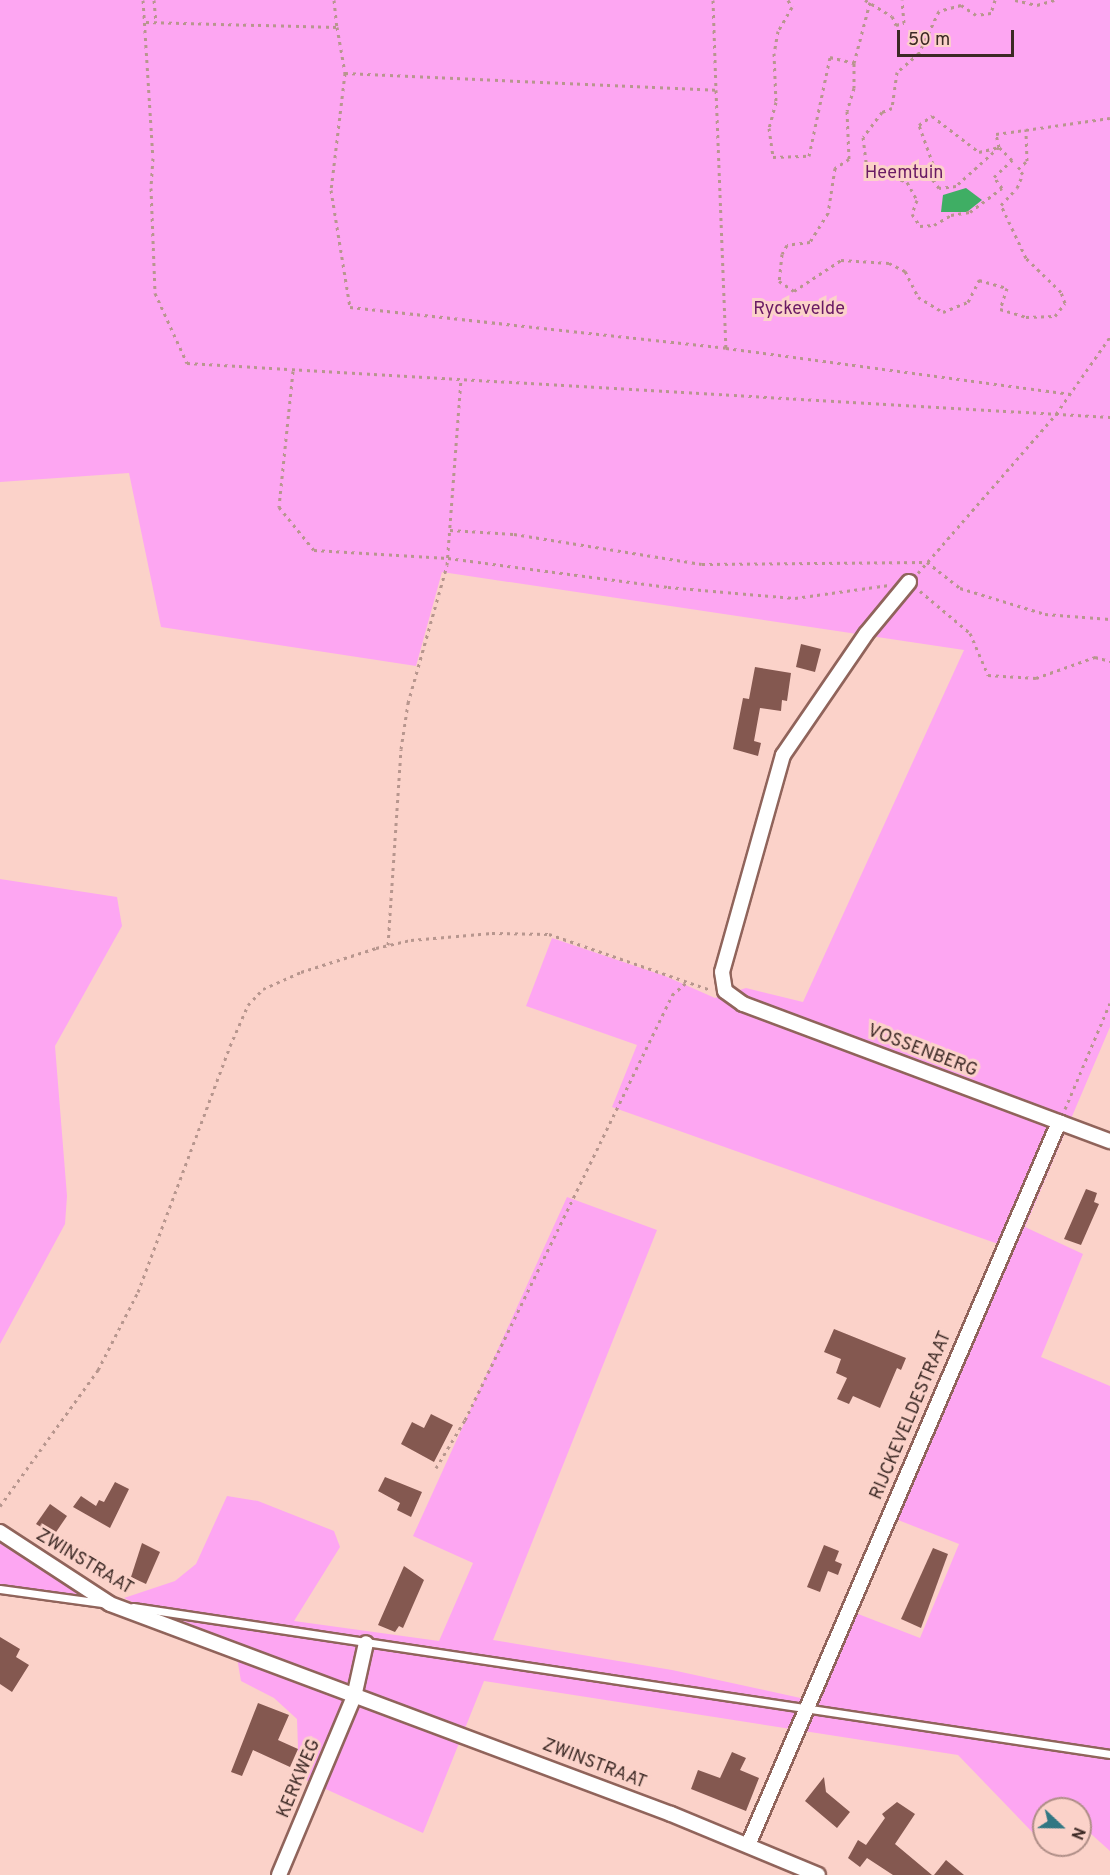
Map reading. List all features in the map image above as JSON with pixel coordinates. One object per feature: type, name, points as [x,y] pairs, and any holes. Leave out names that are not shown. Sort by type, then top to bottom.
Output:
[{"type":"street","points":[[725,991],[722,972],[778,769],[792,736],[835,684],[866,634],[909,582]]},
{"type":"street","name":"VOSSENBERG","points":[[725,991],[743,1004],[1110,1141]]},
{"type":"street","name":"RIJCKEVELDESTRAAT","points":[[748,1845],[1059,1122]]},
{"type":"street","name":"ZWINSTRAAT","points":[[0,1532],[110,1604],[354,1697],[463,1734],[748,1845],[818,1875]]},
{"type":"street","points":[[354,1697],[366,1642]]},
{"type":"street","name":"KERKWEG","points":[[279,1875],[354,1697]]},
{"type":"lane","points":[[0,1589],[1110,1754]]},
{"type":"path","points":[[143,0],[153,158],[151,188],[155,293],[187,363],[1110,417]]},
{"type":"path","points":[[154,0],[156,23]]},
{"type":"path","points":[[334,0],[345,73],[331,190],[350,307],[726,348],[1071,394]]},
{"type":"path","points":[[713,0],[726,348]]},
{"type":"path","points":[[788,0],[792,7],[778,32],[774,53],[772,85],[776,102],[769,128],[773,157],[808,156],[831,57],[854,63]]},
{"type":"path","points":[[864,0],[892,16],[896,25],[904,23],[902,0]]},
{"type":"path","points":[[995,0],[991,12],[976,15],[961,5],[939,11],[919,53],[897,72],[892,108],[882,112],[863,137],[868,177],[894,177],[907,182],[916,200],[912,214],[920,226],[970,212],[1002,188],[994,177],[1012,160],[999,147],[996,134],[1110,118]]},
{"type":"path","points":[[1015,0],[1037,5],[1054,0]]},
{"type":"path","points":[[870,2],[854,63],[854,88],[847,111],[849,159],[835,168],[828,213],[810,242],[786,245],[782,254],[779,281],[794,291],[841,260],[888,263],[905,271],[918,297],[943,312],[968,302],[979,280],[1007,288],[1000,309],[1026,317],[1055,316],[1065,303],[1061,292],[1026,258],[1000,205],[1017,188],[1023,174],[1018,169],[1027,161],[1026,129]]},
{"type":"path","points":[[146,22],[338,27]]},
{"type":"path","points":[[345,73],[716,90]]},
{"type":"path","points":[[932,116],[979,153],[999,147],[956,186],[939,188],[927,172],[933,164],[919,125],[932,116]]},
{"type":"path","points":[[293,371],[279,507],[314,550],[448,558],[668,587],[795,598],[909,582],[1056,414],[1110,337]]},
{"type":"path","points":[[388,945],[393,835],[408,703],[448,558],[461,380]]},
{"type":"path","points":[[450,530],[514,534],[702,564],[927,562],[960,588],[1045,614],[1110,619]]},
{"type":"path","points":[[909,582],[970,633],[988,675],[1036,678],[1095,657],[1110,661]]},
{"type":"path","points":[[0,1506],[98,1370],[138,1292],[248,1005],[278,981],[388,945],[492,933],[549,934],[592,946],[719,993],[725,991]]},
{"type":"path","points":[[436,1468],[465,1420],[672,995],[687,982]]},
{"type":"path","points":[[1059,1122],[1110,1003]]},
{"type":"green space","name":"Ryckevelde","points":[[0,0],[1110,0],[1110,1027],[1025,1227],[1083,1254],[1041,1357],[1110,1386],[1110,1851],[1092,1835],[1092,1797],[1032,1797],[1032,1832],[958,1755],[484,1681],[423,1833],[299,1777],[297,1719],[274,1698],[241,1681],[236,1652],[124,1598],[175,1581],[196,1564],[227,1496],[258,1501],[334,1531],[340,1547],[294,1621],[439,1641],[473,1563],[413,1536],[567,1197],[657,1230],[493,1640],[672,1670],[805,1699],[853,1612],[920,1638],[959,1544],[893,1518],[1001,1245],[612,1107],[637,1045],[526,1006],[552,938],[665,976],[715,998],[746,988],[803,1002],[964,650],[442,572],[416,666],[161,627],[129,473],[0,482]]},
{"type":"green space","points":[[0,879],[117,897],[122,926],[55,1046],[67,1196],[65,1224],[0,1344]]},
{"type":"green space","points":[[0,1541],[85,1594],[83,1597],[0,1586]]},
{"type":"shaded area","points":[[966,188],[982,200],[967,212],[941,212],[943,195]]},
{"type":"building","points":[[801,644],[821,649],[815,672],[796,667]]},
{"type":"building","points":[[755,667],[791,673],[787,701],[782,700],[781,711],[760,708],[754,741],[761,743],[758,756],[733,749],[743,698],[749,699]]},
{"type":"building","points":[[1086,1189],[1097,1193],[1094,1202],[1099,1204],[1081,1245],[1064,1239]]},
{"type":"building","points":[[834,1329],[906,1358],[901,1370],[897,1368],[880,1408],[853,1396],[849,1404],[837,1399],[847,1378],[836,1373],[841,1359],[824,1352]]},
{"type":"building","points":[[431,1414],[453,1425],[434,1462],[401,1444],[412,1422],[424,1428]]},
{"type":"building","points":[[385,1477],[422,1492],[411,1517],[397,1510],[400,1503],[378,1491]]},
{"type":"building","points":[[115,1482],[129,1489],[110,1528],[73,1507],[81,1496],[96,1506],[99,1500],[104,1502]]},
{"type":"building","points":[[50,1504],[67,1516],[54,1535],[36,1524]]},
{"type":"building","points":[[142,1543],[160,1552],[146,1584],[131,1577]]},
{"type":"building","points":[[824,1545],[839,1551],[835,1561],[842,1564],[838,1575],[828,1571],[820,1592],[807,1587]]},
{"type":"building","points":[[933,1548],[948,1554],[921,1628],[901,1619]]},
{"type":"building","points":[[404,1566],[424,1580],[403,1628],[399,1626],[395,1632],[378,1625]]},
{"type":"building","points":[[0,1637],[20,1649],[16,1657],[29,1665],[12,1692],[0,1684]]},
{"type":"building","points":[[258,1703],[289,1715],[278,1740],[298,1749],[290,1767],[253,1750],[242,1776],[231,1772]]},
{"type":"building","points":[[732,1752],[746,1758],[740,1770],[759,1778],[746,1811],[691,1789],[698,1770],[720,1778]]},
{"type":"building","points":[[824,1777],[826,1792],[850,1812],[837,1828],[805,1801]]},
{"type":"building","points":[[897,1802],[915,1814],[895,1844],[932,1875],[893,1875],[867,1858],[860,1867],[848,1858],[858,1840],[866,1845],[885,1818],[882,1814]]},
{"type":"building","points":[[946,1860],[964,1875],[934,1875]]},
{"type":"park label","name":"Heemtuin","points":[[904,174]]}]
